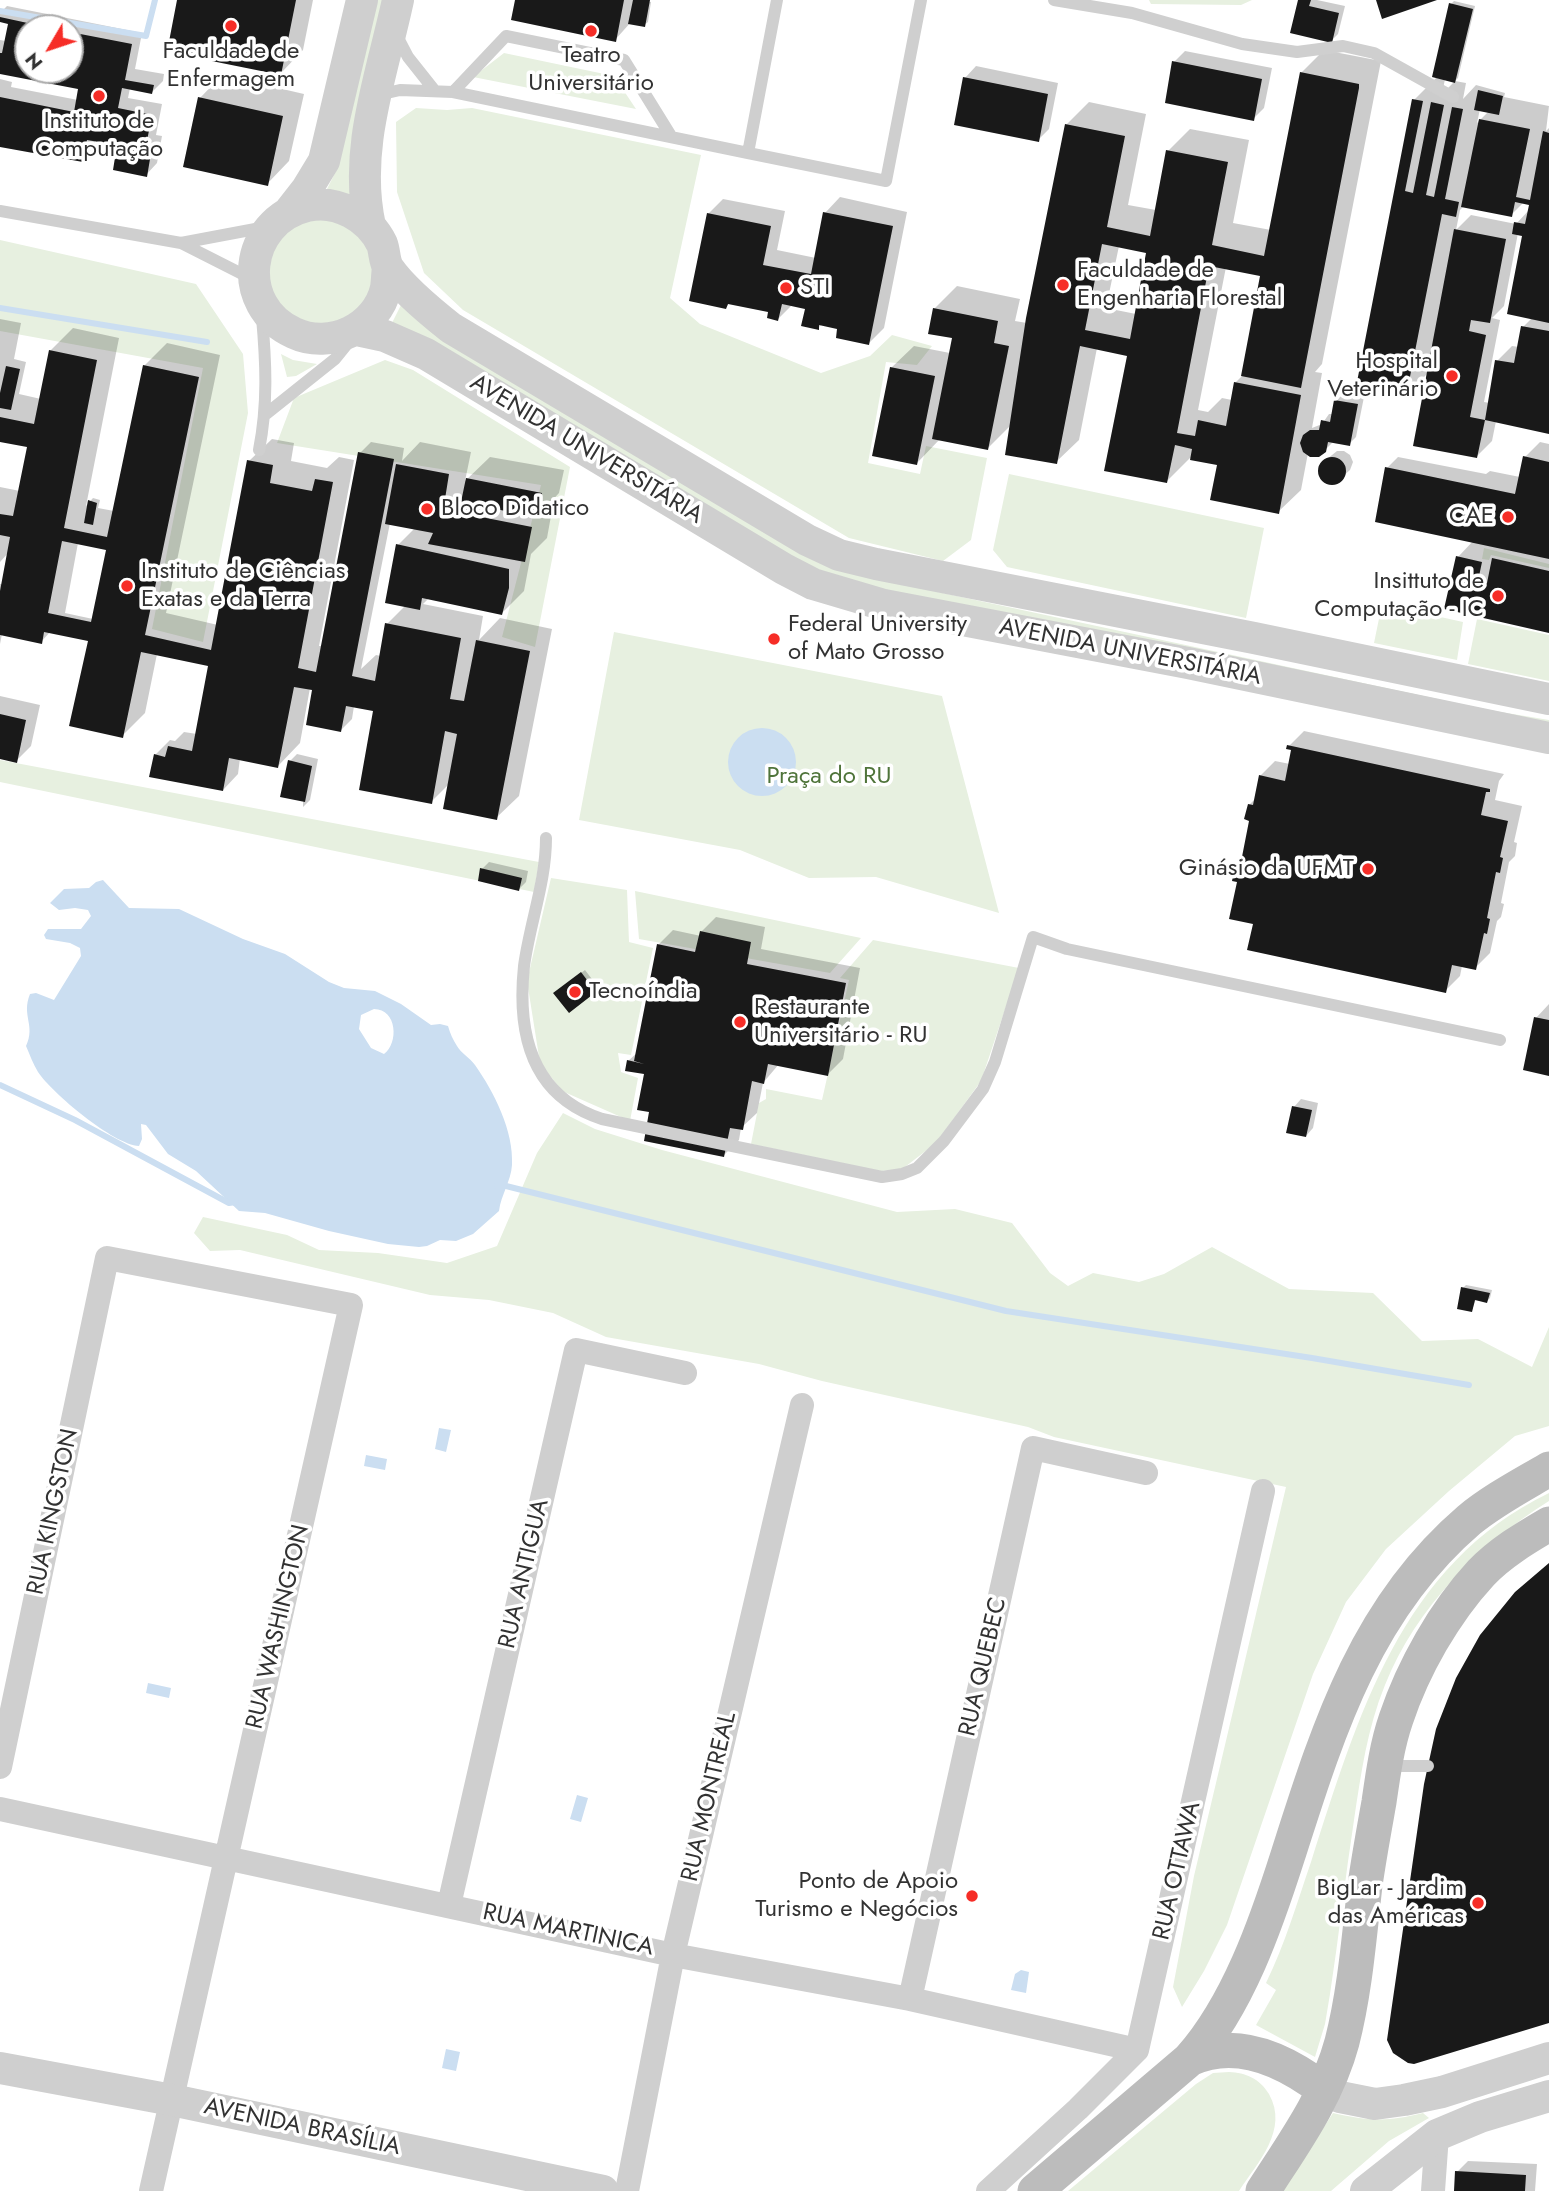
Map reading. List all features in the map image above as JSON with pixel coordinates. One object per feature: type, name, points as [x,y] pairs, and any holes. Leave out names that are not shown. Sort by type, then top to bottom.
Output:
[{"type":"main road","points":[[1035,2191],[1190,2059],[1211,2032],[1268,1919],[1320,1754],[1361,1656],[1385,1616],[1421,1567],[1468,1521],[1485,1507],[1549,1469]]},
{"type":"main road","points":[[1263,2191],[1324,2090],[1342,2043],[1352,1993],[1366,1881],[1385,1766],[1395,1720],[1408,1689],[1448,1614],[1481,1573],[1515,1544],[1549,1524]]},
{"type":"main road","points":[[1190,2059],[1212,2050],[1247,2052],[1292,2069],[1324,2090]]},
{"type":"street","points":[[257,291],[254,261],[259,243],[307,189],[324,161],[362,0]]},
{"type":"street","name":"AVENIDA UNIVERSITÁRIA","points":[[396,13],[373,96],[365,174],[366,207],[370,226],[382,245],[388,267],[432,314],[451,328],[807,540],[839,555],[876,565],[1254,638],[1549,699]]},
{"type":"street","points":[[279,219],[309,205],[332,205],[353,213],[370,226]]},
{"type":"street","points":[[357,330],[376,310],[386,290],[388,267]]},
{"type":"street","name":"AVENIDA UNIVERSITÁRIA","points":[[257,291],[274,321],[294,334],[333,339],[357,330],[385,336],[426,354],[784,569],[823,587],[884,605],[1188,663],[1549,738]]},
{"type":"street","name":"RUA KINGSTON","points":[[0,1767],[107,1258]]},
{"type":"street","name":"RUA WASHINGTON","points":[[107,1258],[351,1305],[151,2191]]},
{"type":"street","name":"RUA ANTIGUA","points":[[449,1905],[576,1350],[685,1373]]},
{"type":"street","name":"RUA MONTREAL","points":[[628,2191],[673,1955],[802,1405]]},
{"type":"street","name":"RUA QUEBEC","points":[[910,1999],[1033,1448],[1146,1473]]},
{"type":"street","name":"RUA OTTAWA","points":[[1137,2050],[1263,1491]]},
{"type":"street","name":"RUA MARTINICA","points":[[0,1809],[673,1955],[910,1999],[1137,2050]]},
{"type":"street","points":[[988,2191],[1078,2109],[1137,2050]]},
{"type":"street","points":[[1324,2090],[1340,2097],[1375,2104],[1404,2100],[1442,2092],[1549,2058]]},
{"type":"street","name":"AVENIDA BRASÍLIA","points":[[0,2068],[172,2100],[603,2191]]},
{"type":"street","points":[[1366,2191],[1437,2135],[1480,2117],[1549,2096]]},
{"type":"street","points":[[1433,2191],[1437,2135]]},
{"type":"lane","points":[[748,153],[777,0]]},
{"type":"lane","points":[[373,96],[400,90],[453,92],[886,181],[921,0]]},
{"type":"lane","points":[[1054,0],[1132,13],[1242,44],[1297,52],[1343,46],[1374,53],[1452,97]]},
{"type":"lane","points":[[396,13],[408,57],[435,91]]},
{"type":"lane","points":[[453,92],[506,36],[624,60],[671,136]]},
{"type":"lane","points":[[0,211],[181,243],[257,291],[265,348],[266,414],[259,450]]},
{"type":"lane","points":[[181,243],[279,219]]},
{"type":"lane","points":[[266,414],[335,359],[357,330]]},
{"type":"lane","points":[[546,838],[545,868],[525,963],[523,987],[526,1029],[534,1064],[544,1079],[567,1103],[581,1112],[602,1119],[883,1177],[917,1168],[944,1141],[983,1089],[995,1062],[1032,937],[1067,948],[1500,1040]]},
{"type":"lane","points":[[1385,1766],[1428,1766]]},
{"type":"green space","points":[[373,0],[388,0],[358,206],[326,191],[337,169]]},
{"type":"green space","points":[[1149,0],[1252,0],[1241,5],[1151,4]]},
{"type":"green space","points":[[504,53],[614,76],[636,109],[473,77]]},
{"type":"green space","points":[[416,108],[472,108],[701,155],[670,298],[700,324],[821,373],[870,356],[892,335],[932,346],[917,365],[886,362],[868,463],[920,474],[926,446],[987,458],[971,540],[943,561],[849,538],[463,310],[424,273],[397,192],[396,122]]},
{"type":"green space","points":[[315,216],[350,224],[374,252],[376,289],[354,318],[319,328],[285,314],[267,283],[272,247],[282,232]]},
{"type":"green space","points":[[0,240],[196,284],[243,354],[248,413],[203,642],[152,629],[203,368],[0,331]]},
{"type":"green space","points":[[403,301],[840,571],[1489,710],[1549,720],[1549,732],[841,588],[392,323]]},
{"type":"green space","points":[[281,354],[293,360],[317,364],[296,376],[287,377]]},
{"type":"green space","points":[[385,360],[413,370],[570,467],[535,647],[502,637],[541,485],[277,443],[294,398]]},
{"type":"green space","points":[[1009,474],[1264,528],[1246,618],[1007,567],[993,550]]},
{"type":"green space","points":[[1484,548],[1549,564],[1549,568],[1491,555],[1489,560],[1482,559]]},
{"type":"green space","points":[[1382,604],[1463,622],[1457,660],[1374,643]]},
{"type":"green space","points":[[1477,619],[1549,635],[1549,681],[1468,664]]},
{"type":"green space","name":"Praça do RU","points":[[614,632],[942,696],[999,913],[876,877],[809,878],[740,850],[579,820]]},
{"type":"green space","points":[[0,760],[539,862],[534,892],[0,782]]},
{"type":"green space","points":[[551,878],[627,890],[629,942],[653,948],[631,1055],[618,1053],[621,1072],[638,1078],[630,1121],[562,1091],[540,1063],[527,981]]},
{"type":"green space","points":[[635,891],[861,938],[830,973],[639,939]]},
{"type":"green space","points":[[873,940],[1019,968],[981,1081],[936,1143],[901,1170],[880,1171],[751,1144],[759,1103],[766,1099],[766,1089],[822,1100],[849,980],[840,978]]},
{"type":"green space","points":[[563,1113],[595,1129],[662,1150],[897,1212],[955,1209],[1012,1223],[1050,1273],[1068,1286],[1093,1273],[1139,1282],[1164,1274],[1212,1247],[1289,1289],[1373,1293],[1422,1341],[1478,1339],[1532,1367],[1549,1327],[1549,1426],[1515,1436],[1449,1491],[1386,1549],[1346,1602],[1313,1674],[1227,1925],[1182,2007],[1173,1987],[1194,1876],[1286,1487],[1054,1437],[1028,1427],[822,1381],[759,1364],[606,1337],[553,1313],[489,1300],[430,1295],[240,1250],[210,1251],[194,1233],[203,1217],[287,1235],[319,1250],[378,1253],[447,1263],[497,1246],[537,1153]]},
{"type":"green space","points":[[1549,1493],[1549,1501],[1498,1538],[1452,1580],[1414,1629],[1385,1685],[1369,1735],[1362,1769],[1330,1994],[1315,2057],[1256,2025],[1276,1990],[1266,1983],[1290,1923],[1347,1753],[1368,1701],[1392,1650],[1421,1603],[1456,1561],[1498,1524]]},
{"type":"green space","points":[[1229,2072],[1256,2080],[1269,2094],[1274,2107],[1275,2120],[1269,2145],[1239,2191],[1068,2191],[1196,2084],[1213,2073]]},
{"type":"green space","points":[[1333,2113],[1378,2119],[1423,2113],[1429,2118],[1389,2141],[1331,2191],[1282,2191]]},
{"type":"water","points":[[762,728],[775,731],[786,738],[793,749],[796,762],[793,775],[786,786],[775,793],[762,796],[749,793],[738,786],[731,775],[728,762],[731,749],[738,738],[749,731]]},
{"type":"water","points":[[103,880],[129,908],[179,909],[243,939],[285,954],[329,982],[344,988],[375,991],[401,1004],[431,1025],[448,1026],[457,1046],[475,1065],[489,1087],[510,1139],[512,1165],[499,1211],[473,1234],[456,1241],[440,1240],[419,1247],[388,1244],[329,1231],[265,1213],[239,1211],[196,1171],[168,1154],[146,1125],[141,1124],[142,1139],[139,1146],[115,1137],[84,1117],[45,1081],[33,1063],[26,1046],[30,1032],[27,1008],[30,994],[36,993],[54,1000],[81,956],[80,948],[70,943],[46,939],[44,935],[48,929],[81,929],[91,916],[88,910],[59,910],[50,903],[64,889],[89,888]],"holes":[[[374,1009],[382,1010],[391,1020],[393,1027],[392,1042],[384,1054],[371,1048],[359,1029],[361,1015]]]},
{"type":"water","points":[[439,1428],[451,1430],[446,1452],[435,1449]]},
{"type":"water","points":[[366,1455],[387,1459],[385,1470],[364,1466]]},
{"type":"water","points":[[148,1683],[171,1688],[169,1698],[146,1693]]},
{"type":"water","points":[[577,1795],[588,1798],[581,1822],[570,1819]]},
{"type":"water","points":[[1021,1970],[1029,1972],[1026,1993],[1011,1990],[1015,1974]]},
{"type":"water","points":[[446,2049],[460,2052],[456,2071],[442,2068]]},
{"type":"building","name":"Faculdade de Enfermagem","points":[[177,0],[296,0],[281,75],[167,52]]},
{"type":"building","name":"Teatro Universitário","points":[[515,0],[624,0],[616,42],[511,20]]},
{"type":"building","points":[[633,0],[650,0],[645,27],[628,24]]},
{"type":"building","points":[[1298,0],[1311,0],[1309,6],[1339,13],[1332,43],[1290,33]]},
{"type":"building","points":[[1376,0],[1437,0],[1382,19]]},
{"type":"building","points":[[1449,3],[1473,9],[1455,83],[1432,77]]},
{"type":"building","name":"Instituto de Computação","points":[[0,17],[14,20],[14,77],[0,74],[0,53],[8,24],[0,22]]},
{"type":"building","name":"Instituto de Computação","points":[[84,35],[132,44],[125,80],[154,85],[152,94],[122,88],[118,108],[152,115],[146,146],[152,147],[147,177],[113,170],[117,145],[87,140],[83,162],[0,147],[0,97],[74,112],[78,89],[52,84],[84,84]]},
{"type":"building","points":[[1172,61],[1262,79],[1254,121],[1165,103]]},
{"type":"building","points":[[1300,72],[1359,84],[1301,388],[1241,376],[1260,276],[1209,266],[1177,433],[1195,436],[1198,420],[1226,426],[1234,382],[1301,395],[1279,514],[1210,500],[1217,465],[1190,460],[1192,449],[1175,445],[1167,483],[1104,471],[1127,356],[1080,346],[1057,464],[1005,455],[1026,318],[1065,124],[1125,136],[1107,227],[1150,236],[1166,150],[1228,162],[1212,245],[1264,256]],"holes":[[[1102,244],[1146,253],[1130,339],[1085,330]]]},
{"type":"building","points":[[963,77],[1048,94],[1039,142],[954,125]]},
{"type":"building","points":[[1478,90],[1503,96],[1499,115],[1474,110]]},
{"type":"building","points":[[198,97],[283,116],[268,186],[183,167]]},
{"type":"building","points":[[1412,99],[1423,101],[1405,191],[1413,193],[1431,102],[1444,105],[1426,195],[1434,197],[1452,107],[1463,109],[1445,199],[1459,202],[1456,217],[1442,214],[1406,397],[1356,387]]},
{"type":"building","points":[[1479,119],[1530,129],[1516,197],[1530,200],[1543,131],[1549,133],[1549,323],[1507,314],[1522,236],[1512,234],[1514,222],[1525,224],[1529,205],[1515,202],[1512,217],[1461,207]]},
{"type":"building","name":"STI","points":[[823,212],[893,226],[869,345],[836,338],[837,329],[819,325],[819,330],[801,326],[805,309],[782,304],[778,321],[767,318],[768,312],[728,304],[726,309],[689,301],[707,213],[771,226],[763,265],[811,274]]},
{"type":"building","name":"Hospital Veterinário","points":[[1454,229],[1506,239],[1490,323],[1471,320],[1469,331],[1486,335],[1470,417],[1485,420],[1477,458],[1413,446]]},
{"type":"building","points":[[933,308],[998,321],[994,343],[1009,346],[988,450],[932,439],[952,338],[928,334]]},
{"type":"building","name":"Hospital Veterinário","points":[[1521,326],[1549,331],[1549,434],[1485,420],[1495,360],[1514,363]]},
{"type":"building","points":[[49,350],[97,360],[64,528],[107,537],[143,365],[199,377],[145,635],[211,650],[247,460],[273,465],[270,483],[312,491],[315,479],[333,482],[298,668],[316,672],[358,452],[394,459],[352,676],[375,681],[385,623],[461,638],[450,699],[464,701],[476,640],[530,651],[497,820],[443,809],[457,734],[445,731],[432,804],[359,790],[373,711],[346,706],[341,732],[306,725],[312,690],[294,687],[278,768],[229,758],[223,791],[149,777],[154,754],[165,757],[168,746],[192,751],[208,666],[141,652],[123,738],[69,726],[88,641],[44,632],[42,644],[0,635],[0,591],[10,537],[0,535],[0,514],[13,516],[27,447],[0,442],[0,417],[34,424]],"holes":[[[62,541],[106,550],[91,622],[48,613]]]},
{"type":"building","points":[[6,366],[20,369],[11,410],[0,408],[0,393]]},
{"type":"building","points":[[890,367],[935,376],[917,465],[872,456]]},
{"type":"building","points":[[1334,400],[1358,404],[1350,446],[1328,442],[1326,452],[1319,457],[1310,457],[1303,452],[1300,443],[1303,435],[1310,430],[1319,430],[1321,420],[1330,422]]},
{"type":"building","points":[[1523,456],[1549,462],[1549,559],[1375,522],[1385,467],[1515,494]]},
{"type":"building","points":[[1332,457],[1342,461],[1346,471],[1342,481],[1332,485],[1322,481],[1318,471],[1322,461]]},
{"type":"building","name":"Bloco Didatico","points":[[396,464],[449,474],[445,499],[461,502],[466,478],[542,493],[538,517],[468,504],[466,514],[532,527],[525,562],[428,544],[433,533],[385,524]]},
{"type":"building","points":[[88,500],[97,503],[93,525],[84,523]]},
{"type":"building","points":[[396,544],[509,569],[509,588],[502,615],[422,598],[420,610],[385,603]]},
{"type":"building","name":"Insittuto de Computação - IC","points":[[1456,556],[1482,562],[1478,581],[1487,583],[1492,558],[1549,571],[1549,633],[1444,609]]},
{"type":"building","points":[[0,714],[26,720],[17,763],[0,759]]},
{"type":"building","name":"Ginásio da UFMT","points":[[1287,745],[1490,789],[1490,792],[1486,792],[1481,815],[1508,821],[1500,857],[1503,858],[1500,873],[1496,872],[1487,918],[1490,919],[1487,934],[1484,933],[1476,970],[1452,965],[1446,993],[1247,950],[1253,924],[1229,919],[1237,882],[1232,881],[1235,866],[1240,867],[1249,821],[1244,819],[1248,804],[1253,805],[1259,775],[1285,781],[1291,750],[1286,749]]},
{"type":"building","points":[[288,760],[312,766],[305,802],[280,797]]},
{"type":"building","points":[[480,868],[522,878],[519,891],[478,881]]},
{"type":"building","name":"Restaurante Universitário - RU","points":[[700,931],[751,942],[747,964],[846,983],[828,1076],[768,1064],[764,1084],[752,1081],[743,1130],[730,1128],[724,1157],[644,1141],[649,1112],[637,1110],[644,1074],[625,1071],[627,1060],[644,1064],[634,1061],[657,944],[695,952]]},
{"type":"building","name":"Tecnoíndia","points":[[581,972],[596,992],[569,1013],[553,993]]},
{"type":"building","points":[[1534,1017],[1549,1020],[1549,1076],[1523,1070]]},
{"type":"building","points":[[1292,1106],[1312,1110],[1306,1137],[1286,1133]]},
{"type":"building","points":[[1461,1287],[1490,1293],[1487,1303],[1475,1300],[1472,1312],[1457,1309]]},
{"type":"building","name":"BigLar - Jardim das Américas","points":[[1549,1563],[1549,2023],[1414,2064],[1408,2063],[1393,2053],[1387,2040],[1424,1784],[1436,1729],[1456,1678],[1480,1635],[1515,1592]]},
{"type":"building","points":[[1455,2171],[1526,2175],[1525,2191],[1454,2191]]},
{"type":"waterway","points":[[0,11],[146,36],[155,0]]},
{"type":"waterway","points":[[0,308],[207,342]]},
{"type":"waterway","points":[[0,1085],[75,1120],[229,1203],[236,1202]]},
{"type":"waterway","points":[[497,1186],[506,1186],[1006,1311],[1469,1385]]},
{"type":"place","name":"Faculdade de Enfermagem","points":[[231,26]]},
{"type":"place","name":"Teatro Universitário","points":[[591,31]]},
{"type":"place","name":"Instituto de Computação","points":[[99,96]]},
{"type":"place","name":"Faculdade de Engenharia Florestal","points":[[1063,285]]},
{"type":"place","name":"STI","points":[[786,288]]},
{"type":"place","name":"Hospital Veterinário","points":[[1452,376]]},
{"type":"place","name":"Bloco Didatico","points":[[427,509]]},
{"type":"place","name":"CAE","points":[[1508,517]]},
{"type":"place","name":"Instituto de Ciências Exatas e da Terra","points":[[127,586]]},
{"type":"place","name":"Insittuto de Computação - IC","points":[[1498,596]]},
{"type":"place","name":"Federal University of Mato Grosso","points":[[774,639]]},
{"type":"place","name":"Ginásio da UFMT","points":[[1368,869]]},
{"type":"place","name":"Tecnoíndia","points":[[575,992]]},
{"type":"place","name":"Restaurante Universitário - RU","points":[[740,1022]]},
{"type":"place","name":"Ponto de Apoio Turismo e Negócios","points":[[972,1896]]},
{"type":"place","name":"BigLar - Jardim das Américas","points":[[1478,1903]]}]
